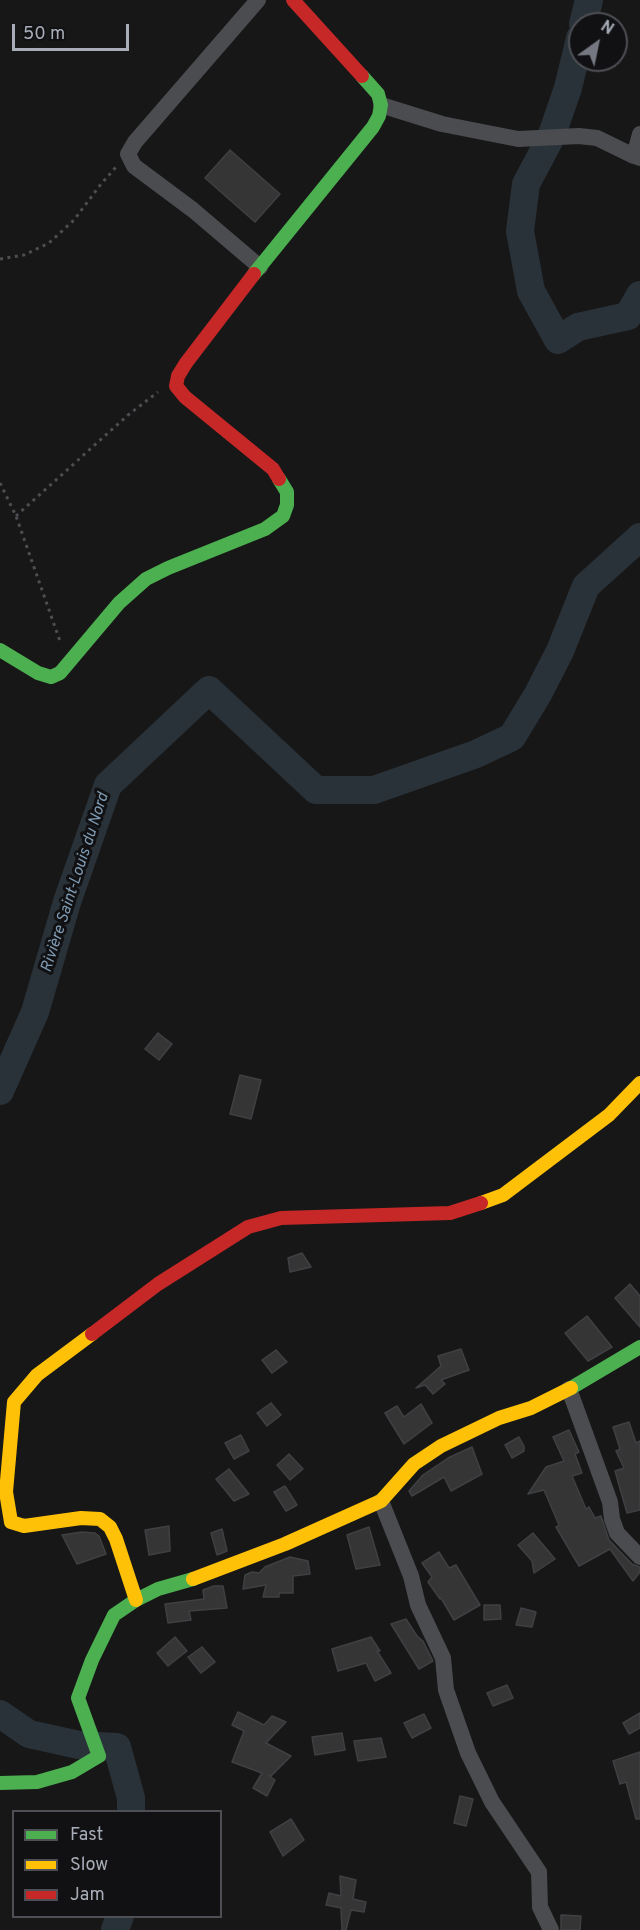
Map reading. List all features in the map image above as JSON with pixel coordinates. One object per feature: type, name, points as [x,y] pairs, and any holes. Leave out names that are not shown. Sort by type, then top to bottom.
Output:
[{"type":"street","points":[[258,0],[135,142],[128,154],[134,166],[193,210],[260,267]]},
{"type":"street","points":[[0,650],[38,673],[51,677],[60,673],[119,603],[146,579],[265,529],[283,516],[288,506],[287,492],[273,469],[185,397],[176,386],[178,376],[186,363],[260,267],[374,127],[379,116],[381,105],[378,94],[293,0]]},
{"type":"street","points":[[381,105],[442,124],[518,139],[579,136],[597,138],[637,157],[640,134]]},
{"type":"street","points":[[136,1600],[116,1539],[110,1527],[100,1519],[81,1518],[24,1526],[11,1522],[7,1509],[6,1492],[14,1402],[37,1375],[158,1284],[248,1227],[281,1218],[450,1213],[503,1196],[609,1115],[640,1083]]},
{"type":"street","points":[[0,1783],[37,1782],[72,1772],[99,1756],[78,1698],[92,1660],[114,1615],[136,1600],[158,1589],[185,1582],[285,1544],[381,1501],[414,1464],[441,1446],[499,1418],[531,1408],[569,1389],[640,1347]]},
{"type":"street","points":[[569,1389],[610,1502],[617,1533],[640,1557]]},
{"type":"street","points":[[381,1501],[411,1576],[418,1605],[443,1658],[446,1690],[468,1753],[492,1802],[539,1872],[540,1907],[551,1930]]},
{"type":"path","points":[[0,259],[24,255],[49,243],[74,220],[101,184],[128,154]]},
{"type":"path","points":[[16,516],[128,415],[178,376]]},
{"type":"path","points":[[0,483],[16,516],[55,632],[69,663]]},
{"type":"building","points":[[230,150],[280,194],[255,222],[205,178]]},
{"type":"building","points":[[158,1033],[172,1044],[159,1060],[145,1049]]},
{"type":"building","points":[[240,1075],[261,1080],[251,1119],[230,1114]]},
{"type":"building","points":[[302,1253],[311,1267],[290,1272],[288,1258]]},
{"type":"building","points":[[630,1284],[640,1296],[640,1327],[615,1298]]},
{"type":"building","points":[[587,1316],[612,1347],[588,1361],[565,1333]]},
{"type":"building","points":[[461,1349],[469,1370],[441,1380],[445,1384],[433,1394],[425,1385],[416,1388],[441,1366],[438,1356]]},
{"type":"building","points":[[276,1350],[287,1362],[272,1373],[262,1360]]},
{"type":"building","points":[[271,1403],[281,1415],[267,1426],[257,1413]]},
{"type":"building","points":[[421,1404],[432,1423],[404,1444],[385,1413],[397,1406],[404,1417]]},
{"type":"building","points":[[629,1422],[636,1443],[640,1441],[640,1510],[627,1513],[615,1471],[624,1468],[616,1451],[620,1449],[613,1427]]},
{"type":"building","points":[[569,1430],[579,1452],[575,1454],[582,1473],[572,1476],[586,1509],[589,1507],[595,1518],[601,1516],[609,1540],[632,1564],[640,1567],[640,1572],[633,1581],[610,1549],[579,1566],[556,1527],[559,1525],[544,1490],[528,1494],[546,1467],[564,1461],[553,1437]]},
{"type":"building","points":[[241,1435],[249,1451],[234,1459],[225,1443]]},
{"type":"building","points":[[519,1437],[524,1451],[512,1458],[505,1445]]},
{"type":"building","points":[[472,1447],[482,1474],[451,1491],[444,1477],[412,1496],[409,1491],[423,1475],[448,1458]]},
{"type":"building","points":[[289,1454],[303,1469],[290,1480],[277,1465]]},
{"type":"building","points":[[229,1469],[249,1494],[234,1501],[216,1479]]},
{"type":"building","points":[[285,1486],[297,1505],[286,1511],[274,1492]]},
{"type":"building","points":[[169,1526],[170,1551],[149,1555],[145,1530]]},
{"type":"building","points":[[369,1527],[380,1565],[356,1569],[347,1535]]},
{"type":"building","points":[[222,1529],[227,1551],[217,1555],[211,1533]]},
{"type":"building","points":[[95,1533],[99,1536],[106,1554],[77,1564],[62,1535]]},
{"type":"building","points":[[533,1533],[555,1559],[534,1573],[532,1561],[518,1545]]},
{"type":"building","points":[[439,1552],[449,1568],[456,1565],[480,1605],[454,1620],[428,1582],[432,1577],[422,1563]]},
{"type":"building","points":[[290,1557],[308,1561],[310,1574],[293,1576],[293,1593],[279,1593],[279,1597],[263,1597],[266,1585],[243,1589],[245,1575],[252,1572],[259,1573],[265,1567]]},
{"type":"building","points":[[223,1586],[227,1608],[189,1611],[191,1620],[168,1623],[165,1604],[204,1599],[203,1590]]},
{"type":"building","points":[[484,1605],[500,1605],[501,1619],[484,1620]]},
{"type":"building","points":[[521,1608],[536,1612],[532,1627],[516,1625]]},
{"type":"building","points":[[406,1619],[423,1641],[433,1661],[419,1669],[391,1624]]},
{"type":"building","points":[[175,1637],[187,1651],[168,1666],[157,1653]]},
{"type":"building","points":[[371,1637],[391,1673],[375,1681],[366,1663],[338,1671],[332,1649]]},
{"type":"building","points":[[202,1647],[215,1662],[201,1673],[188,1657]]},
{"type":"building","points":[[507,1685],[513,1698],[493,1706],[487,1693]]},
{"type":"building","points":[[238,1712],[264,1725],[272,1716],[286,1722],[266,1743],[291,1756],[271,1776],[268,1775],[275,1780],[267,1796],[253,1788],[262,1773],[232,1762],[244,1731],[232,1725]]},
{"type":"building","points":[[640,1713],[640,1728],[629,1734],[623,1723]]},
{"type":"building","points":[[424,1714],[431,1728],[412,1738],[404,1723]]},
{"type":"building","points":[[342,1733],[345,1750],[315,1755],[312,1737]]},
{"type":"building","points":[[381,1738],[386,1757],[358,1761],[354,1741]]},
{"type":"building","points":[[640,1752],[640,1819],[636,1819],[626,1782],[620,1784],[613,1761]]},
{"type":"building","points":[[460,1796],[473,1799],[466,1826],[454,1823]]},
{"type":"building","points":[[291,1819],[304,1840],[283,1856],[270,1832]]},
{"type":"building","points":[[340,1876],[356,1880],[353,1899],[366,1902],[364,1912],[351,1910],[346,1930],[342,1930],[341,1908],[326,1905],[329,1893],[341,1896]]},
{"type":"building","points":[[561,1915],[581,1916],[580,1930],[561,1930]]},
{"type":"waterway","name":"Rivière Saint-Louis du Nord","points":[[586,12],[589,0]]},
{"type":"waterway","name":"Rivière Saint-Louis du Nord","points":[[572,72],[551,137],[526,184],[520,231],[531,291],[558,340],[578,327],[628,316],[640,295]]},
{"type":"waterway","name":"Rivière Saint-Louis du Nord","points":[[0,1091],[35,1012],[67,902],[108,785],[209,690],[316,790],[374,790],[476,754],[512,737],[560,651],[586,586],[640,537]]},
{"type":"waterway","name":"Rivière Saint-Louis du Nord","points":[[0,1714],[29,1734],[79,1745],[117,1747],[131,1798],[131,1810]]},
{"type":"waterway","name":"Rivière Saint-Louis du Nord","points":[[115,1930],[119,1918]]},
{"type":"traffic: fast","points":[[254,274],[373,127],[379,116],[381,105],[378,94],[362,76]]},
{"type":"traffic: fast","points":[[0,650],[38,673],[51,677],[60,673],[119,603],[146,579],[265,529],[283,516],[287,505],[287,492],[279,479]]},
{"type":"traffic: fast","points":[[571,1388],[640,1347]]},
{"type":"traffic: fast","points":[[0,1783],[37,1782],[72,1772],[99,1756],[78,1698],[92,1660],[114,1615],[158,1589],[193,1579]]},
{"type":"traffic: slow","points":[[481,1203],[503,1195],[609,1115],[640,1083]]},
{"type":"traffic: slow","points":[[92,1334],[37,1375],[14,1402],[6,1492],[11,1522],[24,1526],[81,1518],[100,1519],[110,1527],[136,1600]]},
{"type":"traffic: slow","points":[[193,1579],[285,1544],[381,1501],[414,1464],[441,1446],[499,1418],[531,1408],[571,1388]]},
{"type":"traffic: jam","points":[[293,0],[362,76]]},
{"type":"traffic: jam","points":[[254,274],[186,363],[178,376],[176,386],[185,397],[273,469],[279,479]]},
{"type":"traffic: jam","points":[[92,1334],[158,1284],[248,1227],[281,1218],[450,1213],[481,1203]]}]
